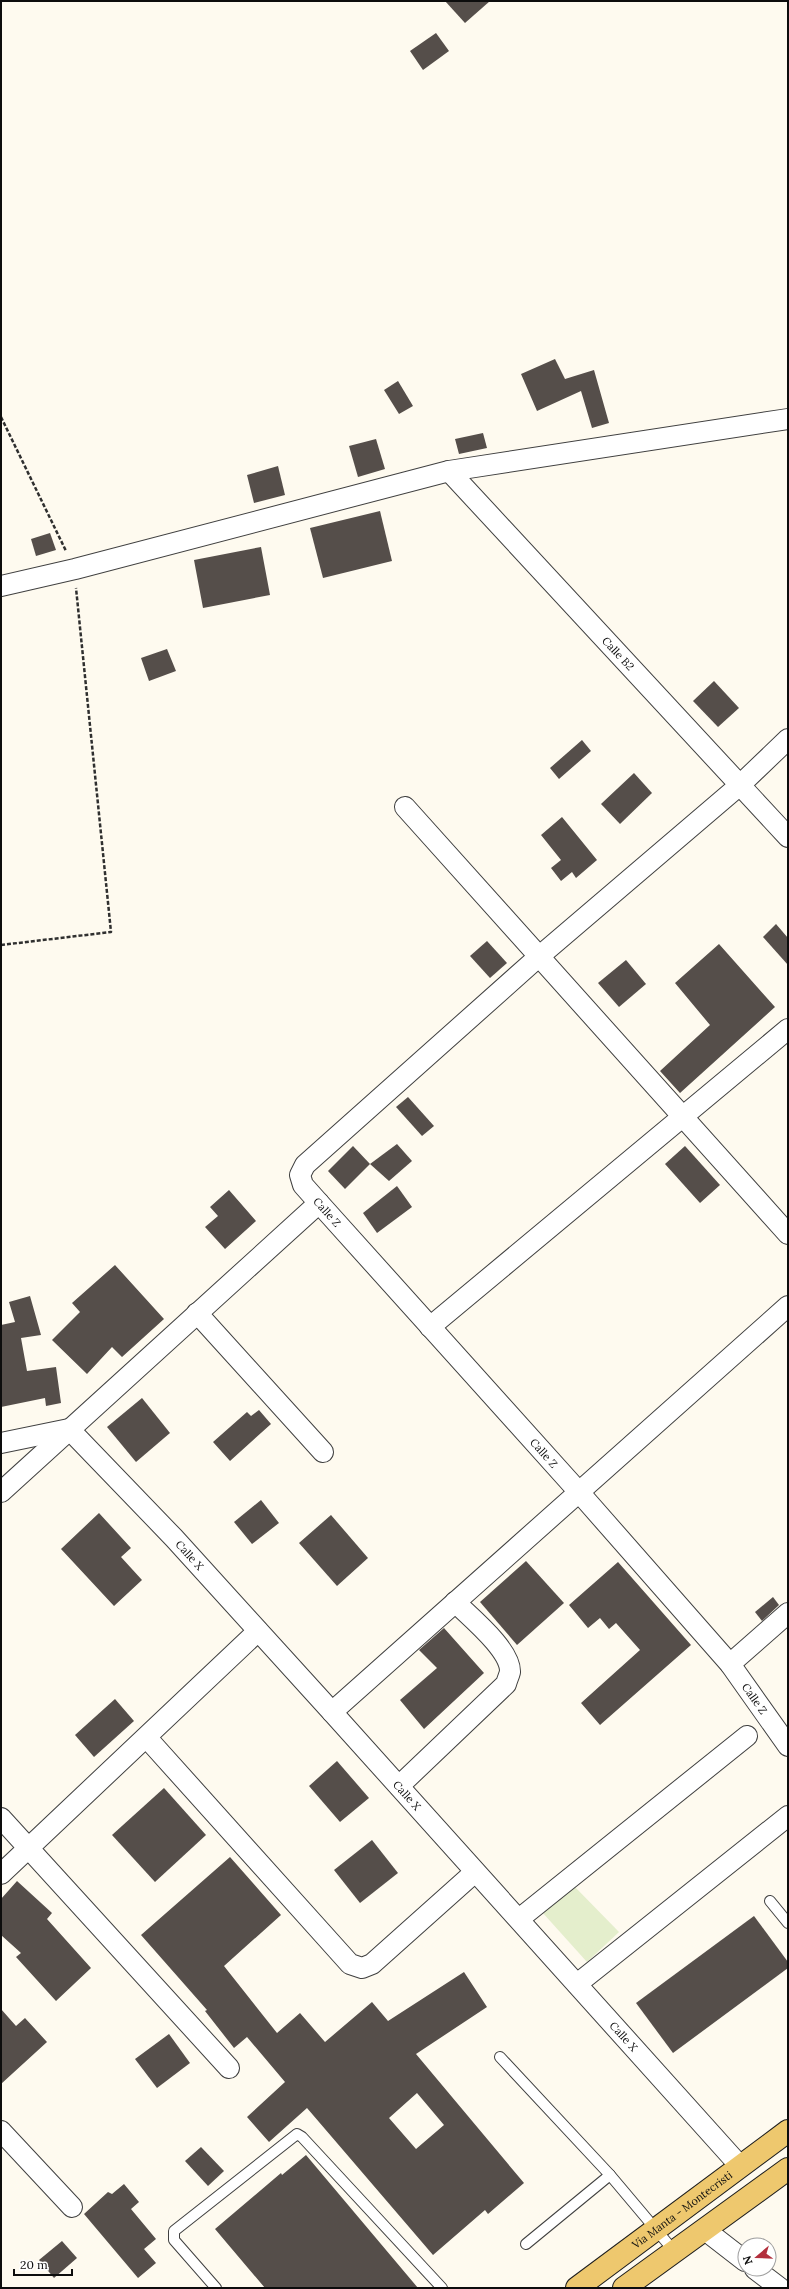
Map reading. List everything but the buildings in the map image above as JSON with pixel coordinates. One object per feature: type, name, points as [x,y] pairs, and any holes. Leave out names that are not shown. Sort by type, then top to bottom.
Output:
[{"type":"main road","name":"Vía Manta - Montecristi","points":[[577,2288],[788,2131]]},
{"type":"main road","points":[[624,2288],[788,2169]]},
{"type":"street","points":[[1,586],[75,569],[449,471],[788,419]]},
{"type":"street","name":"Calle B2","points":[[449,471],[788,837]]},
{"type":"street","points":[[539,957],[740,785],[788,739]]},
{"type":"street","points":[[405,807],[788,1234]]},
{"type":"street","name":"Calle Z","points":[[539,957],[305,1165],[300,1175],[303,1185],[578,1491],[730,1664],[788,1746]]},
{"type":"street","points":[[430,1327],[788,1029]]},
{"type":"street","points":[[1,1492],[319,1203]]},
{"type":"street","points":[[332,1712],[578,1491],[788,1306]]},
{"type":"street","points":[[197,1313],[323,1452]]},
{"type":"street","points":[[1,1443],[69,1429]]},
{"type":"street","name":"Calle X","points":[[69,1429],[174,1538],[740,2166]]},
{"type":"street","points":[[399,1786],[506,1684],[510,1672],[507,1660],[497,1644],[455,1602]]},
{"type":"street","points":[[730,1664],[788,1613]]},
{"type":"street","points":[[1,1874],[258,1632]]},
{"type":"street","points":[[519,1919],[747,1736]]},
{"type":"street","points":[[146,1738],[350,1964],[362,1968],[372,1964],[475,1872]]},
{"type":"street","points":[[577,1984],[788,1816]]},
{"type":"street","points":[[1,1818],[229,2068]]},
{"type":"street","points":[[1,2131],[72,2207]]},
{"type":"street","points":[[705,2230],[737,2255]]},
{"type":"street","points":[[766,2277],[780,2288]]},
{"type":"lane","points":[[770,1901],[788,1923]]},
{"type":"lane","points":[[500,2057],[610,2175],[674,2251]]},
{"type":"lane","points":[[216,2288],[174,2240],[174,2231],[295,2134],[302,2137],[442,2288]]},
{"type":"lane","points":[[526,2244],[610,2175]]},
{"type":"path","points":[[1,416],[75,569],[111,932],[1,945]]},
{"type":"green space","points":[[573,1885],[619,1932],[587,1962],[542,1912]]}]
